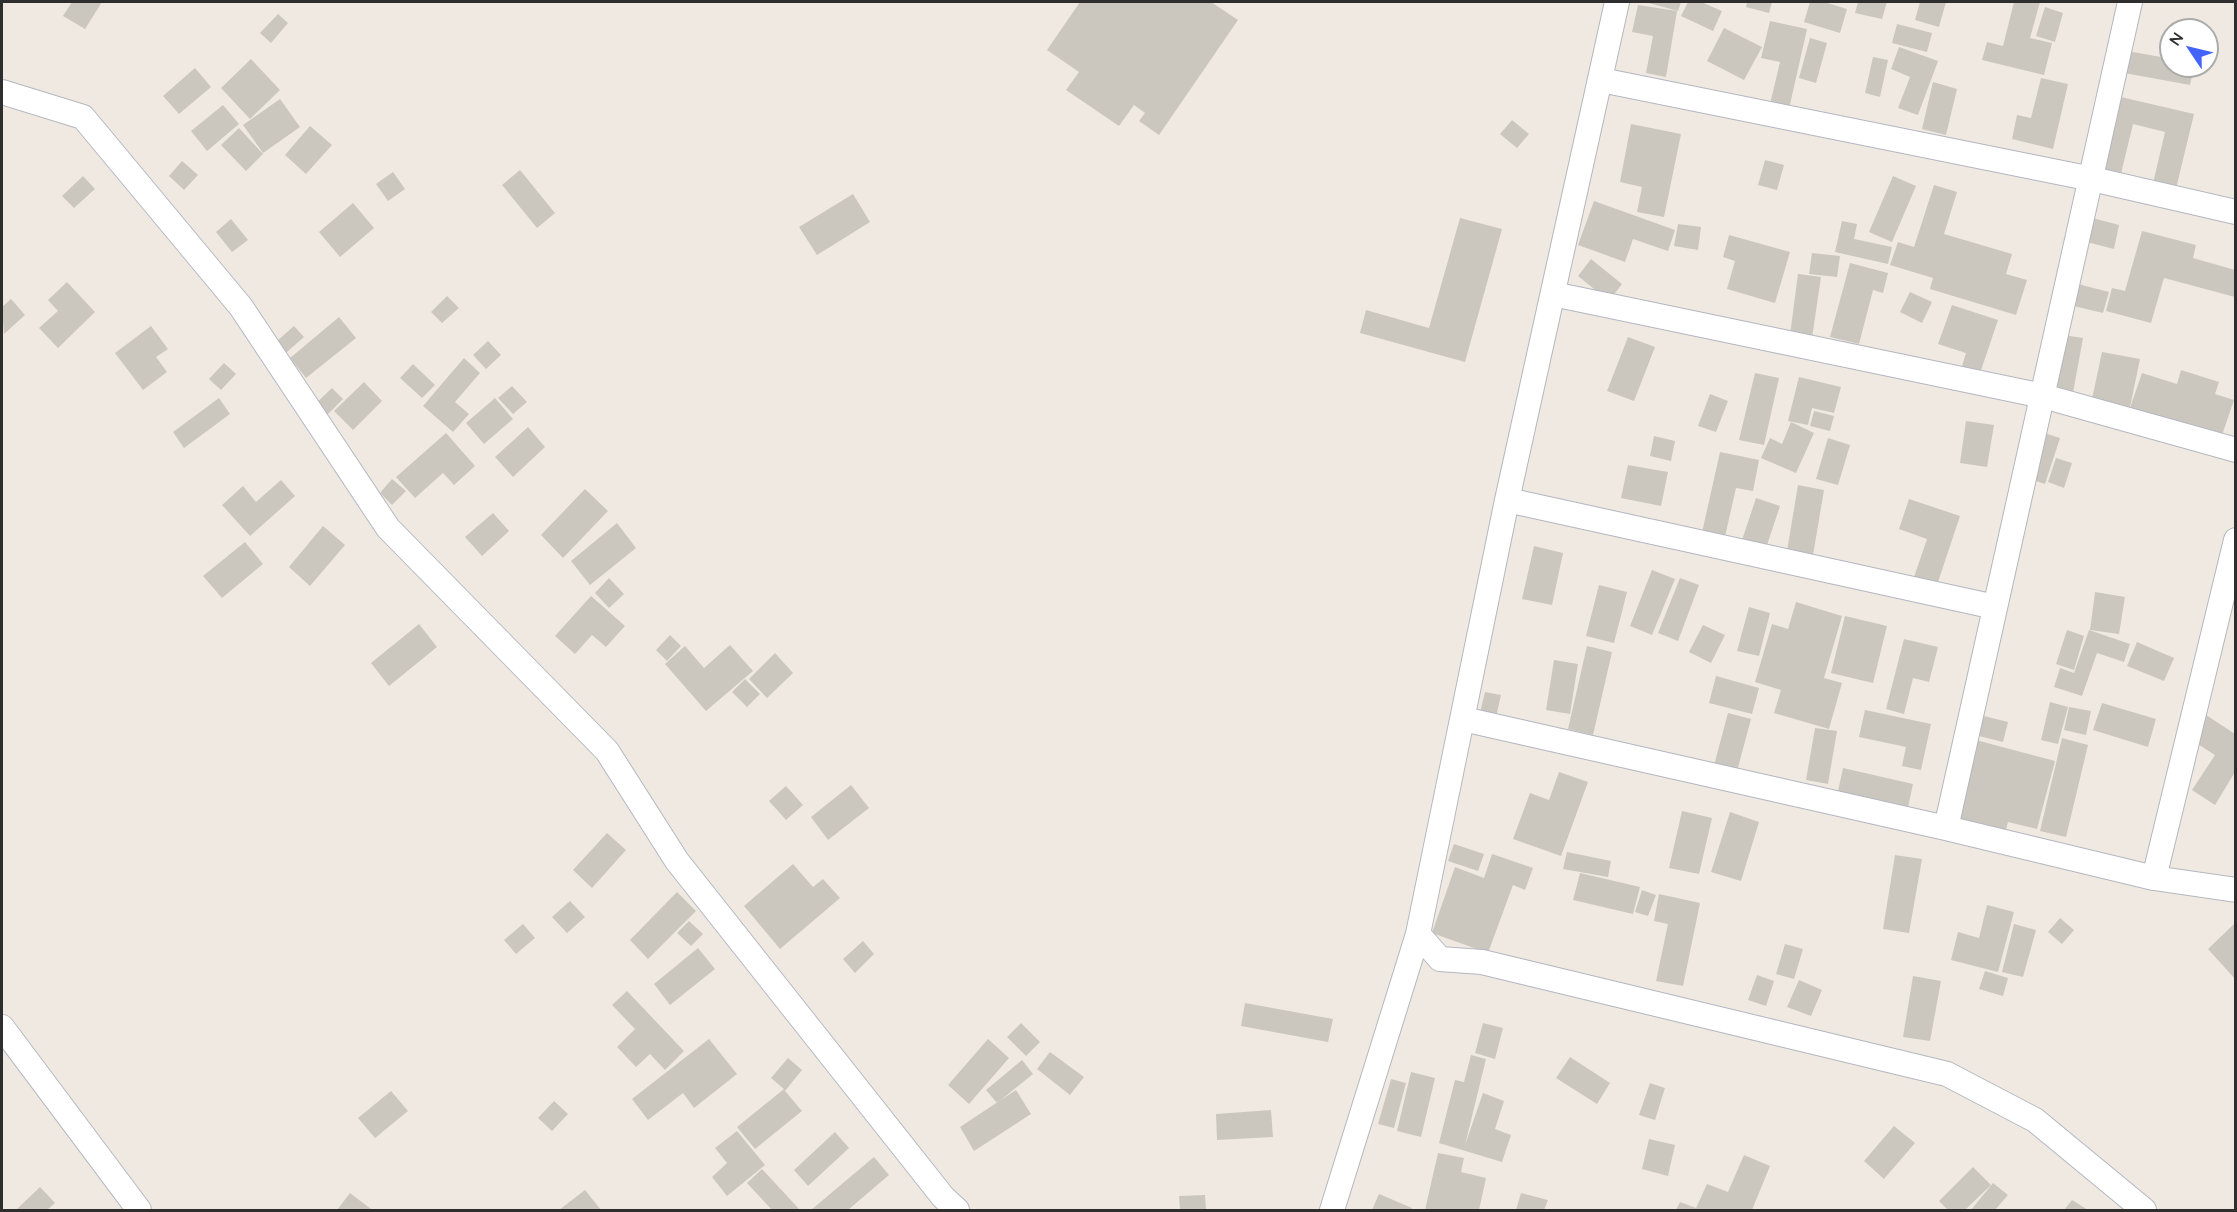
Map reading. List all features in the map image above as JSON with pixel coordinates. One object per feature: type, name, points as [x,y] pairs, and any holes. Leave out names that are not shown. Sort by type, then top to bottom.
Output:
[{"type":"street","points":[[1332,1210],[1418,934],[1507,500],[1617,2]]},
{"type":"street","points":[[1946,828],[2130,2]]},
{"type":"street","points":[[1601,80],[2092,179],[2235,212]]},
{"type":"street","points":[[2,92],[83,117],[241,307],[388,528],[607,751],[677,861],[943,1197],[957,1210]]},
{"type":"street","points":[[1552,294],[2043,396],[2235,450]]},
{"type":"street","points":[[1507,500],[1995,607]]},
{"type":"street","points":[[2154,878],[2235,540]]},
{"type":"street","points":[[1463,719],[1946,828],[2154,878],[2235,890]]},
{"type":"street","points":[[1418,934],[1440,959],[1482,962],[1947,1074],[2035,1120],[2144,1210]]},
{"type":"street","points":[[2,1027],[140,1210]]},
{"type":"building","points":[[72,2],[102,2],[85,29],[63,16]]},
{"type":"building","points":[[1080,2],[1211,2],[1238,20],[1159,135],[1139,121],[1145,113],[1134,105],[1119,126],[1066,90],[1079,72],[1047,50]]},
{"type":"building","points":[[1645,2],[1681,2],[1678,11]]},
{"type":"building","points":[[1688,2],[1701,2],[1722,11],[1713,31],[1681,16]]},
{"type":"building","points":[[1747,2],[1772,2],[1769,13],[1746,7]]},
{"type":"building","points":[[1810,2],[1824,2],[1847,9],[1840,33],[1804,22]]},
{"type":"building","points":[[1858,2],[1887,2],[1882,19],[1855,13]]},
{"type":"building","points":[[1920,2],[1946,2],[1939,27],[1915,20]]},
{"type":"building","points":[[2014,2],[2040,2],[2030,38],[2052,43],[2044,75],[1982,60],[1987,42],[2003,46]]},
{"type":"building","points":[[1638,5],[1677,11],[1666,77],[1646,73],[1653,36],[1632,32]]},
{"type":"building","points":[[2045,7],[2063,13],[2055,42],[2036,36]]},
{"type":"building","points":[[278,14],[288,23],[271,43],[260,33]]},
{"type":"building","points":[[1770,21],[1807,29],[1789,109],[1770,104],[1780,62],[1761,58]]},
{"type":"building","points":[[1897,24],[1932,33],[1927,52],[1892,43]]},
{"type":"building","points":[[1724,28],[1762,47],[1744,80],[1707,61]]},
{"type":"building","points":[[1810,38],[1827,43],[1816,83],[1799,78]]},
{"type":"building","points":[[1899,47],[1938,61],[1918,115],[1898,108],[1910,77],[1891,69]]},
{"type":"building","points":[[2117,49],[2159,57],[2159,78],[2191,78],[2190,85],[2113,71]]},
{"type":"building","points":[[1873,57],[1888,60],[1880,97],[1865,93]]},
{"type":"building","points":[[251,59],[280,90],[250,119],[221,88]]},
{"type":"building","points":[[195,68],[211,87],[179,114],[163,96]]},
{"type":"building","points":[[2041,78],[2068,84],[2053,149],[2012,139],[2017,115],[2031,118]]},
{"type":"building","points":[[1933,82],[1957,89],[1946,135],[1922,129]]},
{"type":"building","points":[[2108,94],[2194,114],[2174,197],[2151,192],[2165,132],[2133,124],[2119,182],[2089,175]]},
{"type":"building","points":[[280,99],[300,127],[263,153],[243,125]]},
{"type":"building","points":[[223,105],[239,124],[207,151],[191,131]]},
{"type":"building","points":[[1512,120],[1529,134],[1517,148],[1500,134]]},
{"type":"building","points":[[1631,124],[1681,134],[1664,217],[1637,212],[1642,187],[1620,182]]},
{"type":"building","points":[[310,126],[332,145],[306,174],[285,155]]},
{"type":"building","points":[[239,128],[263,154],[246,171],[221,145]]},
{"type":"building","points":[[1765,160],[1784,165],[1777,190],[1758,185]]},
{"type":"building","points":[[182,161],[198,175],[184,190],[169,176]]},
{"type":"building","points":[[520,170],[555,213],[537,228],[502,185]]},
{"type":"building","points":[[393,172],[405,189],[388,201],[376,184]]},
{"type":"building","points":[[83,176],[95,189],[74,208],[62,196]]},
{"type":"building","points":[[1893,176],[1916,186],[1892,242],[1869,232]]},
{"type":"building","points":[[1934,185],[1957,192],[1944,234],[2012,254],[2006,274],[2027,280],[2016,315],[1930,289],[1933,278],[1890,265],[1898,242],[1914,247]]},
{"type":"building","points":[[853,194],[870,222],[817,255],[799,227]]},
{"type":"building","points":[[1594,201],[1675,230],[1668,251],[1633,239],[1625,262],[1578,245]]},
{"type":"building","points":[[353,203],[374,228],[340,257],[319,232]]},
{"type":"building","points":[[2085,216],[2119,225],[2114,249],[2079,240]]},
{"type":"building","points":[[1460,218],[1502,229],[1465,362],[1360,333],[1366,310],[1429,328]]},
{"type":"building","points":[[231,219],[248,240],[232,252],[216,232]]},
{"type":"building","points":[[1842,221],[1857,224],[1854,239],[1892,247],[1888,264],[1835,252]]},
{"type":"building","points":[[1678,224],[1701,227],[1698,250],[1674,246]]},
{"type":"building","points":[[2142,231],[2196,245],[2193,258],[2235,270],[2235,297],[2164,278],[2151,323],[2106,311],[2112,288],[2125,291]]},
{"type":"building","points":[[1729,235],[1790,252],[1775,303],[1727,289],[1735,261],[1723,257]]},
{"type":"building","points":[[1812,253],[1840,256],[1837,277],[1809,274]]},
{"type":"building","points":[[1591,259],[1622,284],[1609,301],[1578,276]]},
{"type":"building","points":[[1850,263],[1888,273],[1883,293],[1873,290],[1859,344],[1830,337]]},
{"type":"building","points":[[1798,274],[1821,277],[1812,338],[1790,335]]},
{"type":"building","points":[[67,282],[95,312],[58,348],[39,328],[58,311],[48,300]]},
{"type":"building","points":[[2070,282],[2109,292],[2103,313],[2065,304]]},
{"type":"building","points":[[1910,292],[1932,302],[1922,323],[1900,312]]},
{"type":"building","points":[[447,296],[459,308],[442,323],[431,312]]},
{"type":"building","points":[[11,299],[25,315],[4,334],[2,307]]},
{"type":"building","points":[[1952,305],[1998,320],[1977,382],[1959,376],[1966,353],[1938,344]]},
{"type":"building","points":[[339,317],[356,338],[306,378],[290,358]]},
{"type":"building","points":[[151,326],[168,349],[156,357],[167,372],[143,390],[115,353]]},
{"type":"building","points":[[294,326],[304,337],[279,359],[269,348]]},
{"type":"building","points":[[2057,334],[2083,338],[2072,398],[2046,394]]},
{"type":"building","points":[[1628,337],[1655,347],[1634,401],[1607,391]]},
{"type":"building","points":[[488,341],[501,355],[486,369],[473,355]]},
{"type":"building","points":[[2102,352],[2140,359],[2130,407],[2092,399]]},
{"type":"building","points":[[464,358],[480,373],[455,402],[469,414],[453,432],[423,406]]},
{"type":"building","points":[[224,363],[236,374],[221,390],[209,379]]},
{"type":"building","points":[[413,364],[435,385],[422,398],[400,378]]},
{"type":"building","points":[[2181,370],[2219,382],[2215,394],[2234,400],[2221,438],[2130,408],[2142,373],[2177,384]]},
{"type":"building","points":[[1755,373],[1779,378],[1764,445],[1739,440]]},
{"type":"building","points":[[1799,377],[1841,387],[1834,413],[1812,408],[1808,425],[1788,421]]},
{"type":"building","points":[[364,382],[382,401],[353,430],[334,411]]},
{"type":"building","points":[[512,386],[527,402],[513,414],[498,398]]},
{"type":"building","points":[[332,388],[343,399],[323,419],[312,407]]},
{"type":"building","points":[[1710,394],[1728,401],[1716,432],[1698,426]]},
{"type":"building","points":[[219,398],[230,414],[184,448],[173,432]]},
{"type":"building","points":[[495,398],[513,419],[484,444],[466,423]]},
{"type":"building","points":[[1814,411],[1834,416],[1830,431],[1810,426]]},
{"type":"building","points":[[1966,421],[1994,425],[1987,467],[1960,463]]},
{"type":"building","points":[[1791,422],[1814,433],[1796,473],[1761,458],[1770,438],[1782,444]]},
{"type":"building","points":[[528,427],[545,447],[513,477],[495,457]]},
{"type":"building","points":[[2038,431],[2060,438],[2045,484],[2023,477]]},
{"type":"building","points":[[446,433],[475,466],[454,485],[443,473],[415,498],[396,477]]},
{"type":"building","points":[[1654,436],[1675,441],[1671,461],[1650,456]]},
{"type":"building","points":[[1828,438],[1850,445],[1838,485],[1816,479]]},
{"type":"building","points":[[1720,452],[1759,460],[1753,491],[1736,488],[1724,541],[1701,537]]},
{"type":"building","points":[[2056,458],[2072,463],[2064,488],[2048,482]]},
{"type":"building","points":[[1628,465],[1668,472],[1661,506],[1621,498]]},
{"type":"building","points":[[392,479],[406,491],[392,505],[380,493]]},
{"type":"building","points":[[281,480],[295,496],[250,536],[222,505],[243,486],[256,502]]},
{"type":"building","points":[[1798,485],[1824,490],[1812,561],[1786,557]]},
{"type":"building","points":[[585,489],[608,511],[563,558],[541,535]]},
{"type":"building","points":[[1756,498],[1780,506],[1765,551],[1741,543]]},
{"type":"building","points":[[1909,499],[1960,516],[1936,588],[1913,580],[1927,539],[1899,529]]},
{"type":"building","points":[[493,513],[509,531],[482,556],[465,537]]},
{"type":"building","points":[[617,523],[636,548],[590,585],[571,561]]},
{"type":"building","points":[[323,526],[345,545],[310,586],[289,567]]},
{"type":"building","points":[[245,542],[263,564],[222,598],[203,576]]},
{"type":"building","points":[[1534,546],[1563,553],[1552,605],[1522,599]]},
{"type":"building","points":[[1652,570],[1675,579],[1652,635],[1630,626]]},
{"type":"building","points":[[609,578],[624,594],[609,608],[595,593]]},
{"type":"building","points":[[1680,578],[1699,585],[1678,641],[1658,633]]},
{"type":"building","points":[[1599,585],[1627,592],[1614,643],[1586,636]]},
{"type":"building","points":[[2095,592],[2125,597],[2119,634],[2090,630]]},
{"type":"building","points":[[591,596],[625,626],[606,647],[592,635],[575,654],[555,636]]},
{"type":"building","points":[[1796,602],[1842,616],[1824,678],[1842,683],[1829,729],[1774,713],[1781,690],[1755,682],[1772,624],[1788,629]]},
{"type":"building","points":[[1749,607],[1770,613],[1759,656],[1737,651]]},
{"type":"building","points":[[1845,616],[1887,626],[1873,683],[1831,673]]},
{"type":"building","points":[[419,624],[437,647],[389,686],[371,663]]},
{"type":"building","points":[[1703,625],[1725,635],[1711,663],[1689,652]]},
{"type":"building","points":[[2067,630],[2084,636],[2074,670],[2056,664]]},
{"type":"building","points":[[2089,630],[2130,644],[2124,662],[2097,653],[2082,696],[2054,687],[2060,668],[2074,673]]},
{"type":"building","points":[[670,635],[681,646],[667,661],[656,650]]},
{"type":"building","points":[[1904,639],[1938,647],[1929,682],[1913,678],[1904,714],[1886,709]]},
{"type":"building","points":[[2137,642],[2174,658],[2164,681],[2127,666]]},
{"type":"building","points":[[730,645],[753,671],[706,711],[665,664],[685,646],[704,668]]},
{"type":"building","points":[[1587,646],[1612,652],[1593,735],[1568,729]]},
{"type":"building","points":[[775,653],[793,673],[767,698],[749,679]]},
{"type":"building","points":[[1554,660],[1578,664],[1570,714],[1546,710]]},
{"type":"building","points":[[1716,676],[1759,688],[1752,714],[1709,703]]},
{"type":"building","points":[[745,679],[760,694],[747,707],[732,692]]},
{"type":"building","points":[[1485,692],[1501,695],[1496,717],[1480,713]]},
{"type":"building","points":[[2050,702],[2068,707],[2058,744],[2041,740]]},
{"type":"building","points":[[2102,703],[2156,719],[2148,747],[2093,730]]},
{"type":"building","points":[[2069,707],[2091,711],[2086,735],[2064,730]]},
{"type":"building","points":[[1865,710],[1931,724],[1921,770],[1902,766],[1906,747],[1859,737]]},
{"type":"building","points":[[1728,713],[1751,719],[1736,775],[1713,769]]},
{"type":"building","points":[[2203,713],[2235,734],[2235,772],[2215,805],[2192,790],[2215,755],[2187,737]]},
{"type":"building","points":[[1976,714],[2008,722],[2003,742],[1971,734]]},
{"type":"building","points":[[1815,728],[1837,731],[1828,784],[1806,780]]},
{"type":"building","points":[[2062,738],[2088,745],[2066,837],[2040,831]]},
{"type":"building","points":[[1972,739],[2055,761],[2037,829],[2008,822],[2004,837],[1949,823]]},
{"type":"building","points":[[1843,768],[1913,784],[1907,812],[1837,796]]},
{"type":"building","points":[[1559,772],[1588,782],[1561,856],[1513,839],[1530,793],[1549,800]]},
{"type":"building","points":[[851,785],[869,808],[828,840],[811,817]]},
{"type":"building","points":[[786,786],[803,805],[786,820],[769,801]]},
{"type":"building","points":[[1682,811],[1712,818],[1699,874],[1669,868]]},
{"type":"building","points":[[1730,812],[1759,822],[1741,881],[1711,872]]},
{"type":"building","points":[[607,833],[626,850],[592,888],[573,870]]},
{"type":"building","points":[[1454,844],[1484,854],[1478,871],[1448,861]]},
{"type":"building","points":[[1567,852],[1611,861],[1608,877],[1563,869]]},
{"type":"building","points":[[1492,854],[1533,868],[1525,890],[1513,885],[1488,953],[1432,933],[1455,867],[1484,878]]},
{"type":"building","points":[[1895,855],[1922,859],[1909,933],[1883,929]]},
{"type":"building","points":[[793,864],[813,887],[823,879],[840,898],[780,949],[744,906]]},
{"type":"building","points":[[1580,873],[1640,887],[1633,914],[1573,900]]},
{"type":"building","points":[[1642,890],[1656,895],[1648,916],[1635,912]]},
{"type":"building","points":[[677,892],[696,911],[648,959],[630,940]]},
{"type":"building","points":[[1659,894],[1700,903],[1683,986],[1656,981],[1668,924],[1654,921]]},
{"type":"building","points":[[570,901],[585,917],[567,933],[552,917]]},
{"type":"building","points":[[1987,905],[2014,912],[1998,972],[1951,960],[1958,932],[1979,938]]},
{"type":"building","points":[[2060,918],[2074,930],[2062,944],[2048,932]]},
{"type":"building","points":[[689,921],[703,934],[691,946],[677,933]]},
{"type":"building","points":[[2235,923],[2235,979],[2208,949]]},
{"type":"building","points":[[523,924],[535,938],[516,954],[504,940]]},
{"type":"building","points":[[2014,924],[2036,930],[2023,977],[2002,972]]},
{"type":"building","points":[[863,941],[874,954],[855,973],[843,959]]},
{"type":"building","points":[[1785,944],[1803,949],[1794,979],[1776,974]]},
{"type":"building","points":[[698,948],[715,969],[670,1005],[654,984]]},
{"type":"building","points":[[1985,971],[2008,978],[2003,996],[1979,989]]},
{"type":"building","points":[[1757,975],[1774,981],[1766,1006],[1748,1000]]},
{"type":"building","points":[[1913,976],[1941,981],[1930,1041],[1903,1037]]},
{"type":"building","points":[[1799,980],[1822,990],[1811,1016],[1787,1007]]},
{"type":"building","points":[[627,991],[684,1051],[665,1070],[650,1054],[636,1067],[617,1047],[635,1029],[612,1005]]},
{"type":"building","points":[[1245,1003],[1333,1019],[1328,1042],[1241,1026]]},
{"type":"building","points":[[1021,1023],[1040,1042],[1026,1056],[1007,1037]]},
{"type":"building","points":[[1483,1023],[1503,1028],[1495,1059],[1475,1053]]},
{"type":"building","points":[[709,1039],[737,1074],[694,1108],[683,1093],[648,1120],[632,1099]]},
{"type":"building","points":[[988,1039],[1009,1058],[969,1104],[948,1085]]},
{"type":"building","points":[[1050,1052],[1084,1077],[1070,1095],[1037,1069]]},
{"type":"building","points":[[1471,1055],[1486,1059],[1465,1145],[1483,1093],[1504,1101],[1495,1129],[1511,1135],[1502,1162],[1439,1143],[1455,1080],[1464,1082]]},
{"type":"building","points":[[1570,1057],[1610,1083],[1597,1104],[1556,1078]]},
{"type":"building","points":[[788,1058],[802,1070],[785,1091],[802,1111],[755,1149],[737,1127],[784,1089],[771,1078]]},
{"type":"building","points":[[1022,1060],[1033,1074],[997,1103],[986,1090]]},
{"type":"building","points":[[1411,1072],[1435,1078],[1421,1137],[1397,1131]]},
{"type":"building","points":[[1391,1079],[1406,1083],[1394,1128],[1378,1124]]},
{"type":"building","points":[[1650,1083],[1665,1088],[1655,1120],[1639,1115]]},
{"type":"building","points":[[1016,1090],[1031,1114],[974,1151],[960,1127]]},
{"type":"building","points":[[391,1091],[408,1111],[375,1138],[358,1118]]},
{"type":"building","points":[[554,1101],[568,1114],[552,1131],[538,1118]]},
{"type":"building","points":[[1271,1110],[1273,1137],[1217,1140],[1216,1114]]},
{"type":"building","points":[[1894,1126],[1915,1143],[1884,1179],[1864,1161]]},
{"type":"building","points":[[737,1131],[765,1165],[727,1196],[712,1177],[727,1163],[715,1148]]},
{"type":"building","points":[[835,1132],[849,1148],[808,1186],[794,1170]]},
{"type":"building","points":[[1649,1139],[1675,1145],[1668,1176],[1642,1169]]},
{"type":"building","points":[[1438,1153],[1464,1158],[1461,1172],[1486,1178],[1479,1210],[1425,1210]]},
{"type":"building","points":[[1744,1155],[1770,1166],[1752,1210],[1676,1210],[1680,1202],[1696,1208],[1707,1184],[1728,1192]]},
{"type":"building","points":[[874,1157],[889,1175],[848,1210],[811,1210]]},
{"type":"building","points":[[1973,1167],[1991,1185],[1965,1210],[1948,1210],[1939,1201]]},
{"type":"building","points":[[762,1169],[800,1210],[772,1210],[747,1183]]},
{"type":"building","points":[[1993,1183],[2008,1195],[1995,1210],[1971,1210]]},
{"type":"building","points":[[40,1187],[55,1203],[47,1210],[16,1210]]},
{"type":"building","points":[[585,1190],[601,1210],[559,1210]]},
{"type":"building","points":[[350,1193],[371,1209],[337,1210]]},
{"type":"building","points":[[1521,1193],[1548,1200],[1544,1210],[1516,1210]]},
{"type":"building","points":[[1379,1194],[1412,1208],[1411,1210],[1372,1210]]},
{"type":"building","points":[[1205,1195],[1206,1210],[1180,1210],[1179,1196]]},
{"type":"building","points":[[2072,1200],[2088,1210],[2064,1210]]}]
